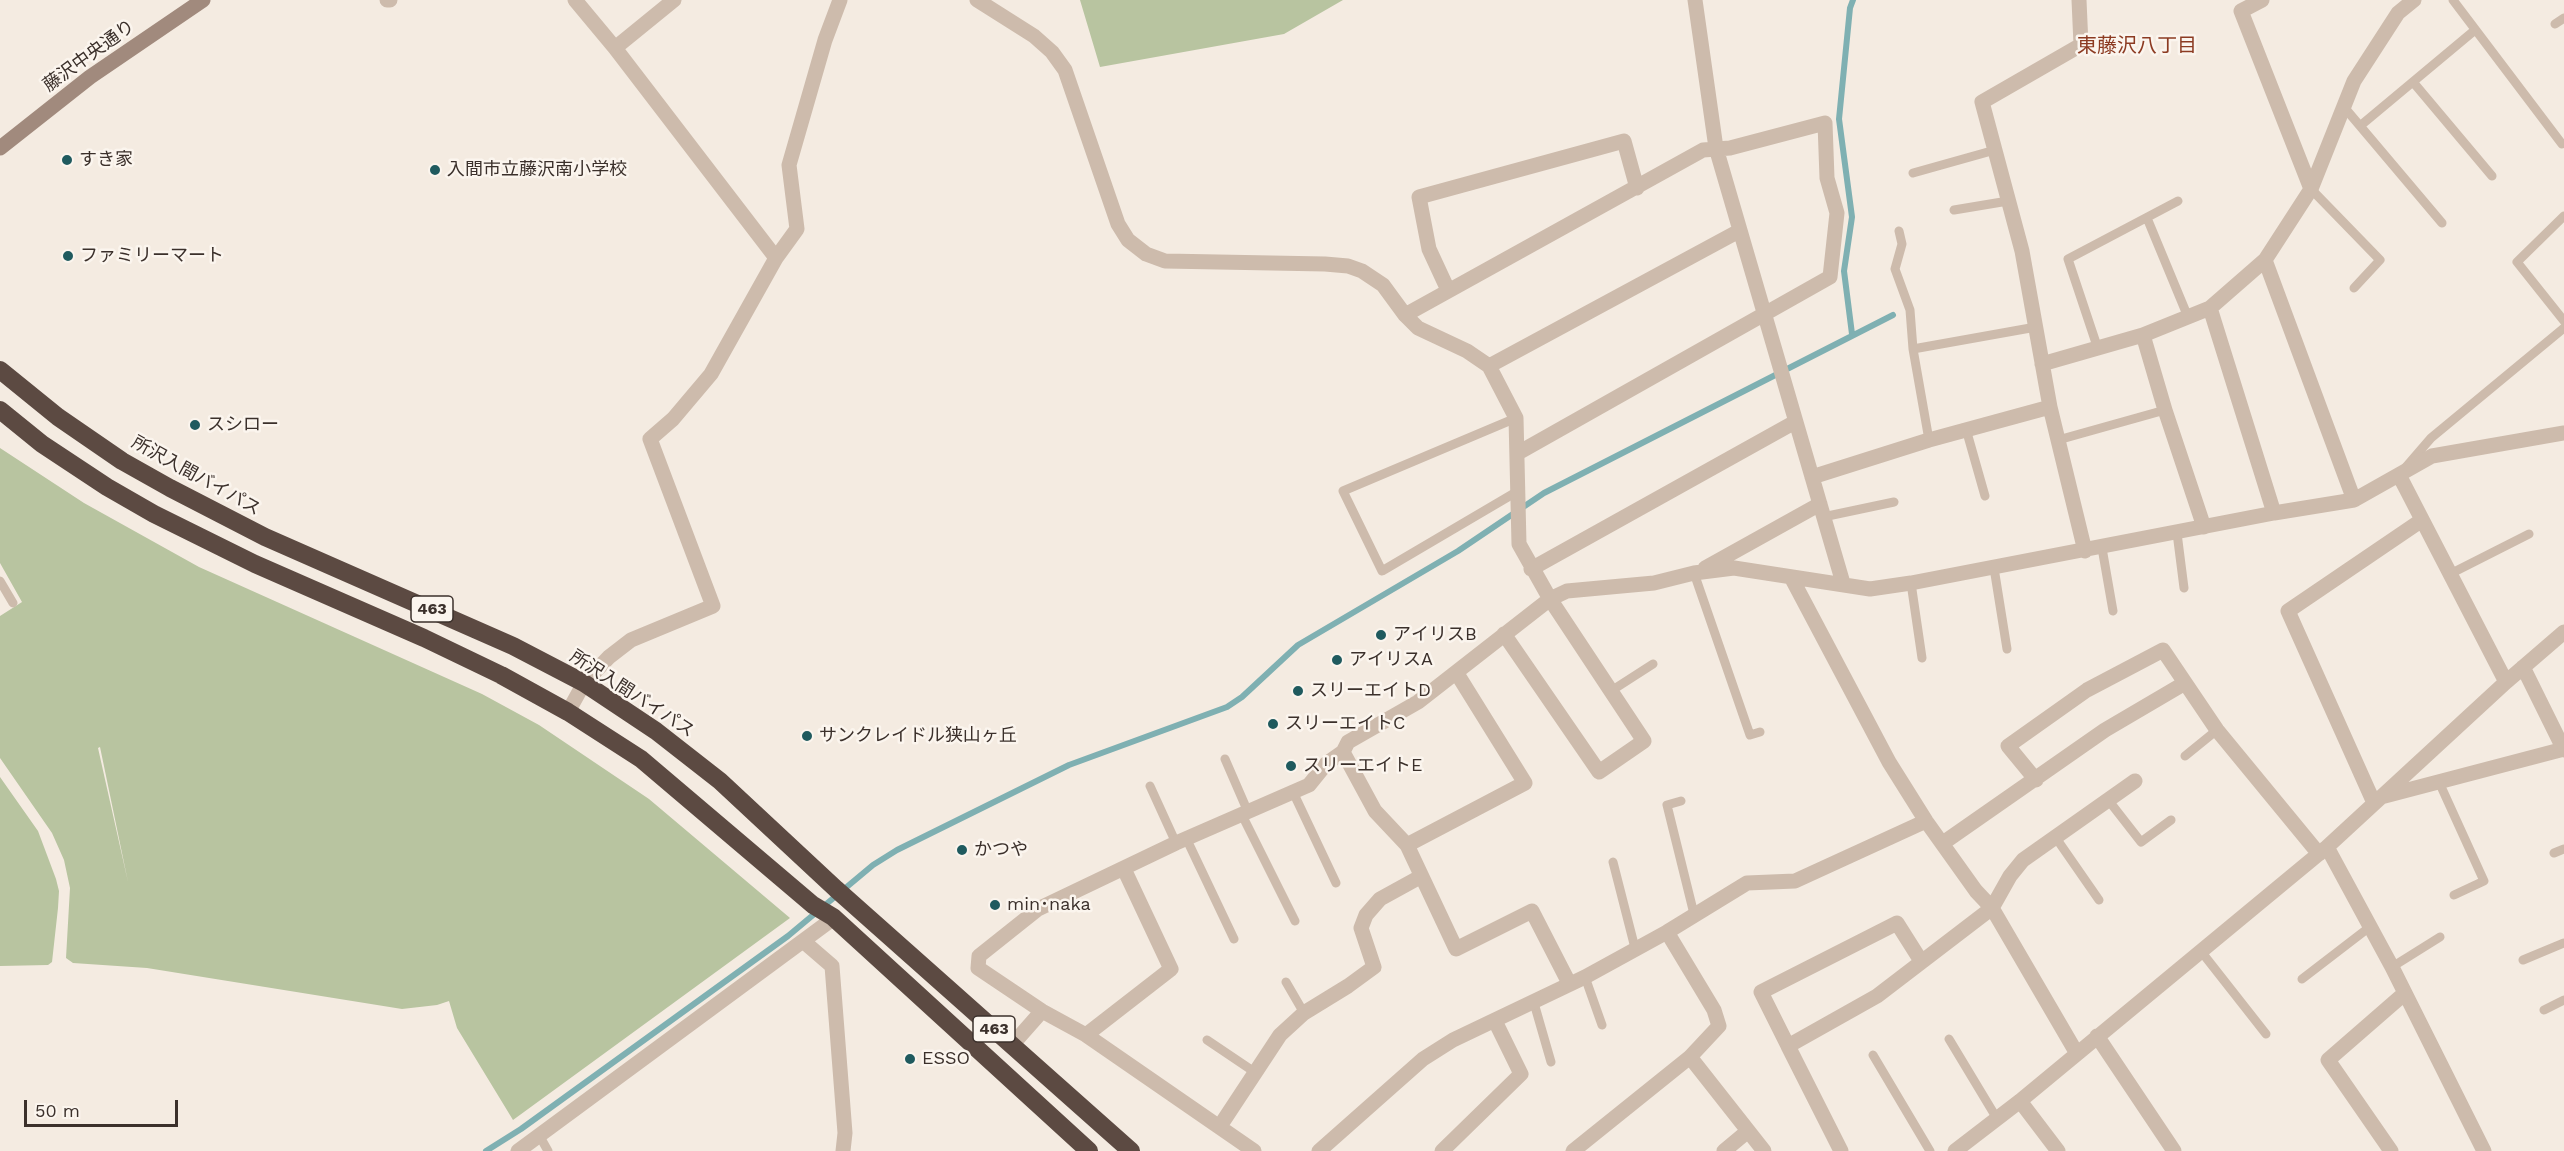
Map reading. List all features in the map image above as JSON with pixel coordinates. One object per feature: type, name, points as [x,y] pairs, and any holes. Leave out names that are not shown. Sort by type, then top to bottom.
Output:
[{"type":"highway","name":"所沢入間バイパス","points":[[0,370],[58,417],[122,460],[170,488],[265,537],[437,611],[584,683],[656,731],[720,781],[857,908],[1131,1151]]},
{"type":"highway","name":"463","points":[[0,410],[42,444],[88,475],[154,514],[255,564],[444,647],[501,675],[568,712],[641,759],[813,905],[833,918],[1089,1151]]},
{"type":"street","name":"藤沢中央通り","points":[[0,148],[90,77],[203,0]]},
{"type":"street","points":[[575,0],[615,48],[776,258]]},
{"type":"street","points":[[615,48],[674,0]]},
{"type":"street","points":[[568,712],[584,683],[609,657],[631,640],[713,606],[650,439],[673,419],[711,374],[776,258],[797,229],[789,165],[825,40],[840,0]]},
{"type":"street","points":[[977,0],[1034,36],[1052,52],[1065,70],[1118,224],[1128,240],[1146,254],[1166,261],[1348,266],[1362,271],[1383,285],[1405,315],[1419,328],[1467,351],[1489,366],[1516,418],[1519,544],[1531,569],[1550,599],[1644,741],[1599,772],[1504,634]]},
{"type":"street","points":[[1695,0],[1716,148],[1843,584]]},
{"type":"street","points":[[2079,0],[2081,45],[1982,102],[2022,250],[2050,407],[2085,551]]},
{"type":"street","points":[[2262,0],[2241,11],[2311,189]]},
{"type":"street","points":[[2043,364],[2143,335],[2210,308],[2265,260],[2311,189],[2354,81],[2394,7],[2414,0]]},
{"type":"street","points":[[1405,315],[1703,150],[1730,148],[1825,123],[1827,178],[1837,213],[1830,277],[1518,453]]},
{"type":"street","points":[[1449,290],[1429,249],[1419,197],[1624,141],[1637,188]]},
{"type":"street","points":[[1489,366],[1739,231]]},
{"type":"street","points":[[2265,260],[2354,500]]},
{"type":"street","points":[[2210,308],[2274,513]]},
{"type":"street","points":[[2143,335],[2204,527]]},
{"type":"street","points":[[1812,477],[1966,429],[2050,407]]},
{"type":"street","points":[[1531,569],[1795,422]]},
{"type":"street","points":[[1254,1151],[1086,1035],[1042,1011],[978,968],[979,956],[1038,909],[1182,841],[1309,785],[1326,764],[1343,752],[1348,741],[1418,702],[1550,599],[1567,591],[1654,583],[1694,573],[1734,568],[1870,589],[1911,584],[2274,513],[2354,500],[2432,456],[2564,432]]},
{"type":"street","points":[[2399,475],[2506,681]]},
{"type":"street","points":[[1694,573],[1822,511]]},
{"type":"street","points":[[2376,800],[2288,611],[2422,520]]},
{"type":"street","points":[[1791,577],[1889,762],[1926,821],[1976,891],[1992,908],[2076,1052]]},
{"type":"street","points":[[1955,1151],[1996,1117],[2020,1101],[2076,1052],[2323,850],[2506,681],[2564,632]]},
{"type":"street","points":[[2036,780],[2008,746],[2087,690],[2163,650],[2217,730],[2323,850],[2371,926],[2484,1151]]},
{"type":"street","points":[[2376,800],[2564,750],[2523,667]]},
{"type":"street","points":[[1407,845],[1525,783],[1456,672]]},
{"type":"street","points":[[1943,843],[2105,730],[2185,683]]},
{"type":"street","points":[[1343,752],[1374,811],[1407,845],[1420,877],[1456,949],[1532,911],[1569,983]]},
{"type":"street","points":[[1788,1046],[1876,996],[1992,908],[2010,876],[2023,860],[2135,781]]},
{"type":"street","points":[[1319,1151],[1423,1059],[1453,1040],[1585,977],[1747,884],[1795,881],[1926,821]]},
{"type":"street","points":[[1086,1035],[1171,969],[1124,869]]},
{"type":"street","points":[[1220,1126],[1280,1035],[1304,1013],[1374,967],[1361,928],[1366,915],[1380,899],[1420,877]]},
{"type":"street","points":[[518,1151],[833,918]]},
{"type":"street","points":[[1841,1151],[1761,992],[1897,923],[1921,961]]},
{"type":"street","points":[[1573,1151],[1690,1057],[1719,1026],[1714,1010],[1667,932]]},
{"type":"street","points":[[803,941],[832,966],[845,1133],[843,1151]]},
{"type":"street","points":[[2391,1151],[2328,1060],[2405,993]]},
{"type":"street","points":[[1012,1045],[1042,1011]]},
{"type":"street","points":[[1442,1151],[1521,1074],[1495,1021]]},
{"type":"street","points":[[2097,1036],[2174,1151]]},
{"type":"street","points":[[1690,1057],[1764,1151]]},
{"type":"street","points":[[2020,1101],[2051,1149]]},
{"type":"street","points":[[1724,1151],[1748,1131]]},
{"type":"lane","points":[[2453,0],[2562,144]]},
{"type":"lane","points":[[2555,24],[2564,18]]},
{"type":"lane","points":[[2360,126],[2475,30]]},
{"type":"lane","points":[[2413,82],[2492,176]]},
{"type":"lane","points":[[2343,107],[2442,223]]},
{"type":"lane","points":[[1913,173],[1995,150]]},
{"type":"lane","points":[[2311,189],[2380,260],[2354,288]]},
{"type":"lane","points":[[1954,210],[2008,201]]},
{"type":"lane","points":[[2098,349],[2068,260],[2178,201]]},
{"type":"lane","points":[[2564,216],[2517,262],[2564,321]]},
{"type":"lane","points":[[2147,218],[2188,317]]},
{"type":"lane","points":[[1899,231],[1902,244],[1896,268],[1910,310],[1913,349],[1929,440]]},
{"type":"lane","points":[[1913,349],[2036,327]]},
{"type":"lane","points":[[2399,475],[2431,438],[2564,328]]},
{"type":"lane","points":[[2058,440],[2165,410]]},
{"type":"lane","points":[[1516,418],[1343,491],[1382,572],[1518,495]]},
{"type":"lane","points":[[1966,429],[1985,496]]},
{"type":"lane","points":[[1822,511],[1894,502]]},
{"type":"lane","points":[[2176,533],[2184,588]]},
{"type":"lane","points":[[2450,574],[2529,534]]},
{"type":"lane","points":[[2102,548],[2113,611]]},
{"type":"lane","points":[[1994,568],[2007,649]]},
{"type":"lane","points":[[1694,573],[1750,735],[1760,732]]},
{"type":"lane","points":[[0,581],[13,603]]},
{"type":"lane","points":[[1911,584],[1922,658]]},
{"type":"lane","points":[[1611,691],[1653,664]]},
{"type":"lane","points":[[2185,756],[2217,730]]},
{"type":"lane","points":[[1225,759],[1245,814],[1294,921]]},
{"type":"lane","points":[[2439,782],[2484,881],[2454,895]]},
{"type":"lane","points":[[1150,786],[1234,939]]},
{"type":"lane","points":[[1293,792],[1336,883]]},
{"type":"lane","points":[[1681,801],[1666,805],[1694,914]]},
{"type":"lane","points":[[2109,801],[2141,842],[2171,820]]},
{"type":"lane","points":[[2056,838],[2099,900]]},
{"type":"lane","points":[[2554,853],[2564,849]]},
{"type":"lane","points":[[1613,862],[1635,948]]},
{"type":"lane","points":[[2302,979],[2371,926]]},
{"type":"lane","points":[[2392,967],[2440,937]]},
{"type":"lane","points":[[2523,960],[2564,943]]},
{"type":"lane","points":[[2200,950],[2266,1034]]},
{"type":"lane","points":[[1585,977],[1602,1025]]},
{"type":"lane","points":[[1286,982],[1304,1013]]},
{"type":"lane","points":[[2544,1010],[2564,1000]]},
{"type":"lane","points":[[1534,1003],[1551,1062]]},
{"type":"lane","points":[[1949,1039],[1996,1117]]},
{"type":"lane","points":[[1207,1040],[1256,1073]]},
{"type":"lane","points":[[1873,1055],[1930,1151]]},
{"type":"lane","points":[[540,1135],[548,1151]]},
{"type":"green space","points":[[1080,0],[1343,0],[1284,34],[1100,67]]},
{"type":"green space","points":[[0,448],[84,503],[199,567],[482,694],[539,725],[649,799],[790,918],[513,1120],[457,1028],[449,1001],[437,1005],[402,1009],[147,968],[73,963],[66,958],[70,888],[64,860],[52,833],[0,758],[0,616],[22,602],[0,563]],"holes":[[[100,747],[128,882],[98,748]]]},
{"type":"green space","points":[[0,777],[38,831],[56,879],[59,891],[58,908],[52,962],[48,965],[0,966]]},
{"type":"waterway","points":[[1852,334],[1844,271],[1852,217],[1839,119],[1850,8],[1853,0]]},
{"type":"waterway","points":[[486,1151],[521,1129],[788,936],[873,865],[897,850],[1069,765],[1227,707],[1242,697],[1298,645],[1458,551],[1544,493],[1893,315]]},
{"type":"place","name":"すき家","points":[[67,160]]},
{"type":"place","name":"入間市立藤沢南小学校","points":[[435,170]]},
{"type":"place","name":"ファミリーマート","points":[[68,256]]},
{"type":"place","name":"スシロー","points":[[195,425]]},
{"type":"place","name":"アイリスB","points":[[1381,635]]},
{"type":"place","name":"アイリスA","points":[[1337,660]]},
{"type":"place","name":"スリーエイトD","points":[[1298,691]]},
{"type":"place","name":"スリーエイトC","points":[[1273,724]]},
{"type":"place","name":"サンクレイドル狭山ヶ丘","points":[[807,736]]},
{"type":"place","name":"スリーエイトE","points":[[1291,766]]},
{"type":"place","name":"かつや","points":[[962,850]]},
{"type":"place","name":"min･naka","points":[[995,905]]},
{"type":"place","name":"ESSO","points":[[910,1059]]},
{"type":"district","name":"東藤沢八丁目","points":[[2137,46]]}]
